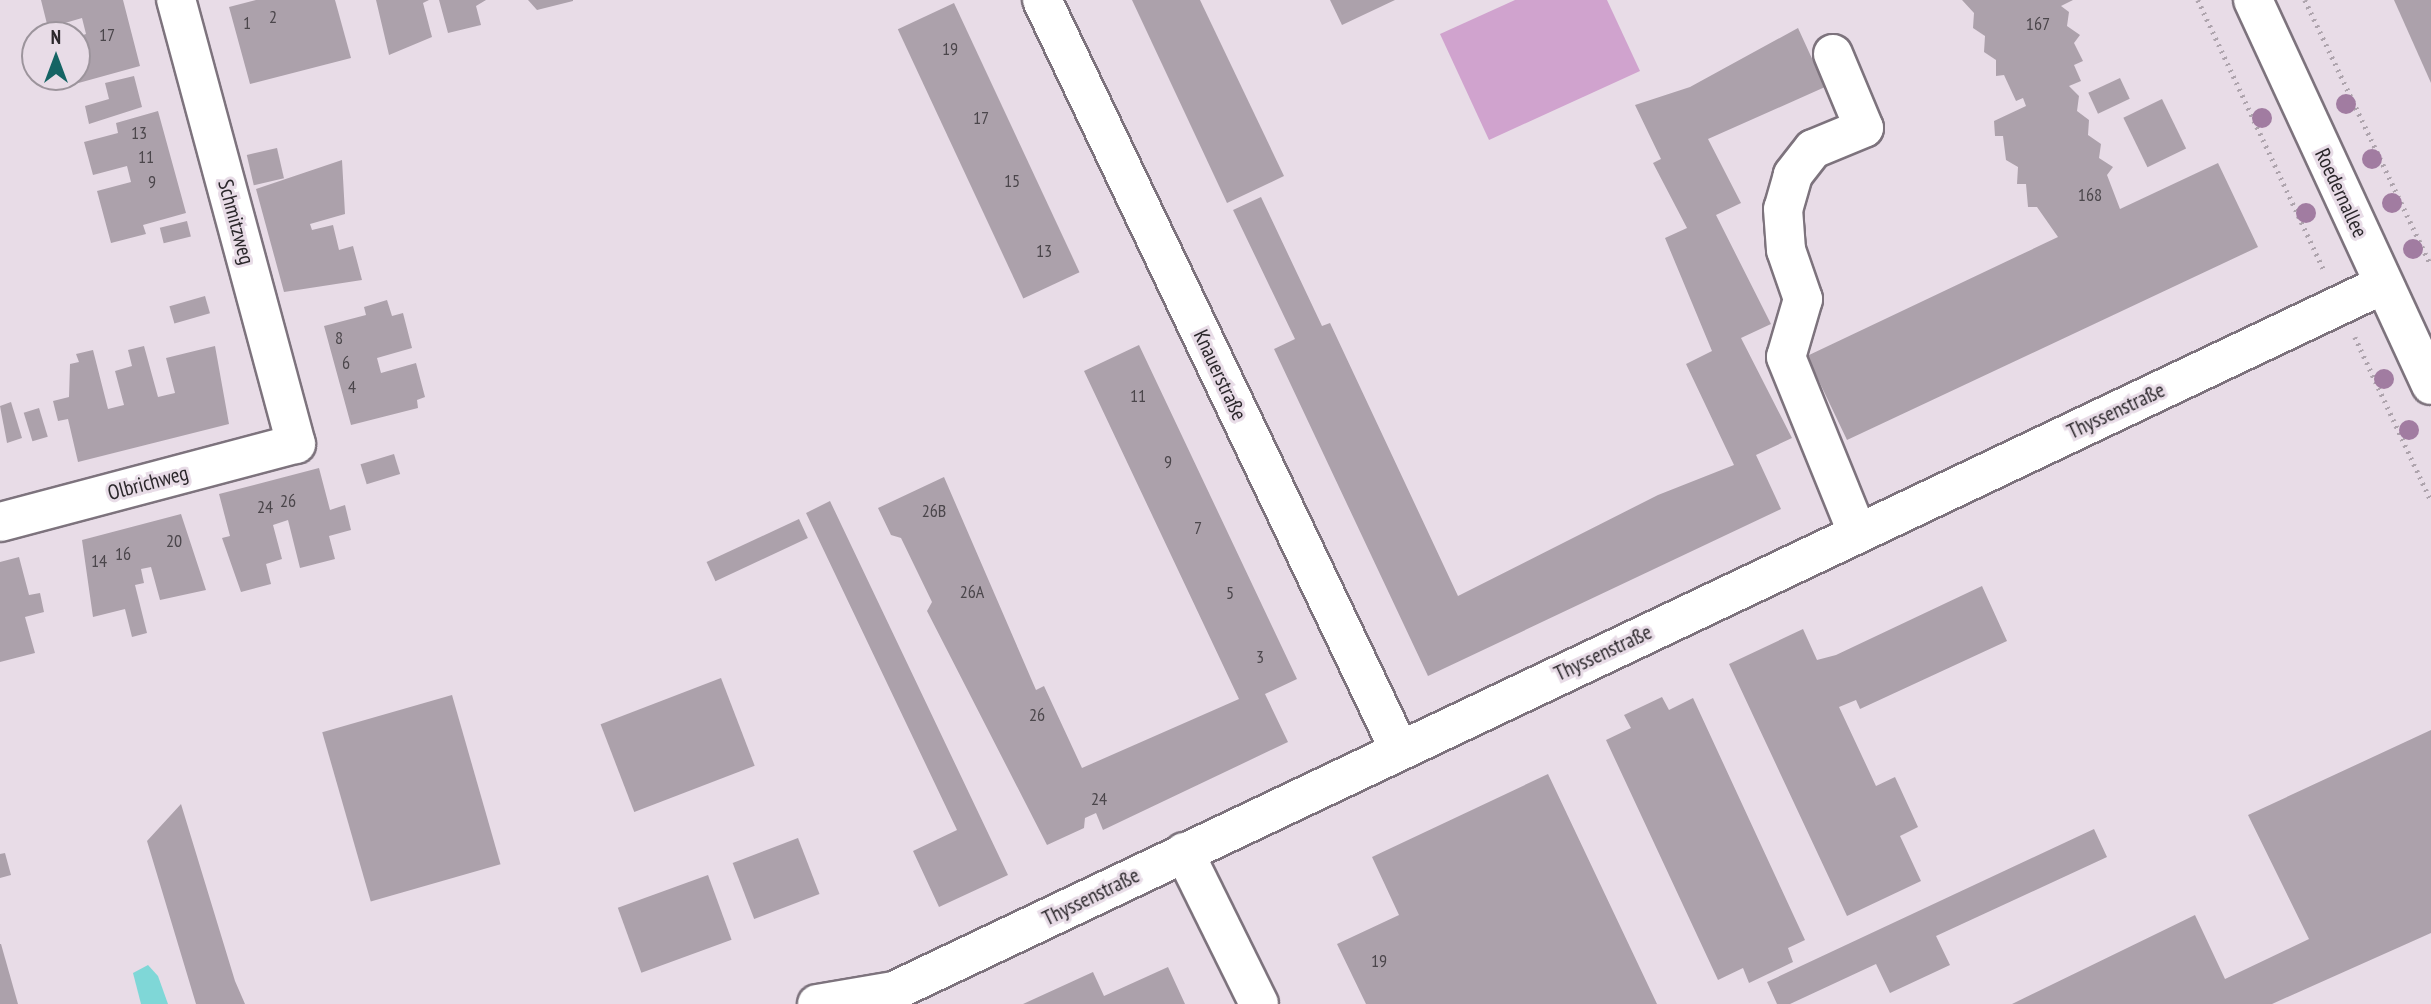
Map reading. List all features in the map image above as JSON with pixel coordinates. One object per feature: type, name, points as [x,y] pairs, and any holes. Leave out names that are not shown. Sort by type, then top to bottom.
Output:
[{"type":"street","name":"Schmitzweg","points":[[176,0],[296,444]]},
{"type":"street","name":"Knauerstraße","points":[[1042,0],[1399,749]]},
{"type":"street","name":"Roedernallee","points":[[2253,0],[2431,385]]},
{"type":"street","points":[[1833,54],[1864,128],[1813,149],[1793,175],[1783,209],[1786,250],[1803,299],[1786,357],[1857,532]]},
{"type":"street","name":"Thyssenstraße","points":[[817,1004],[894,991],[1399,749],[2384,284]]},
{"type":"street","name":"Olbrichweg","points":[[0,522],[296,444]]},
{"type":"street","points":[[1184,852],[1259,1004]]},
{"type":"path","points":[[2198,0],[2316,253]]},
{"type":"path","points":[[2305,0],[2431,265]]},
{"type":"path","points":[[2361,350],[2431,501]]},
{"type":"shaded area","points":[[1515,0],[1607,0],[1640,71],[1489,140],[1440,34]]},
{"type":"water","points":[[148,965],[158,976],[168,1004],[141,1004],[133,973]]},
{"type":"building","points":[[41,0],[123,0],[140,66],[91,80],[91,21],[83,21],[82,18],[72,21],[46,21]]},
{"type":"building","points":[[256,0],[335,0],[351,58],[250,84],[229,7]]},
{"type":"building","points":[[376,0],[429,0],[423,3],[432,37],[389,55]]},
{"type":"building","points":[[439,0],[486,0],[476,6],[481,25],[448,33]]},
{"type":"building","points":[[528,0],[573,0],[573,1],[537,10]]},
{"type":"building","points":[[1132,0],[1200,0],[1284,176],[1227,203]]},
{"type":"building","points":[[1330,0],[1395,0],[1342,25]]},
{"type":"building","points":[[1962,0],[2073,0],[2061,6],[2069,12],[2067,26],[2080,35],[2074,43],[2083,61],[2074,65],[2081,81],[2069,86],[2079,96],[2077,111],[2089,120],[2088,135],[2101,144],[2099,158],[2113,167],[2107,175],[2120,209],[2218,163],[2258,247],[1847,440],[1807,356],[2058,237],[2037,207],[2028,207],[2026,184],[2017,184],[2018,167],[2006,160],[2003,136],[1995,136],[1994,121],[2026,106],[2023,98],[2016,101],[2004,75],[1996,76],[1996,60],[1984,52],[1985,36],[1973,28],[1974,13]]},
{"type":"building","points":[[2394,0],[2431,0],[2431,83]]},
{"type":"building","points":[[954,3],[1080,272],[1023,298],[898,29]]},
{"type":"building","points":[[1798,28],[1825,87],[1708,139],[1741,203],[1716,215],[1771,324],[1741,338],[1792,438],[1756,455],[1781,509],[1428,676],[1274,349],[1295,339],[1233,210],[1261,197],[1322,326],[1330,323],[1458,596],[1658,495],[1734,465],[1686,364],[1712,351],[1665,238],[1687,228],[1653,163],[1661,159],[1635,105],[1690,87]]},
{"type":"building","points":[[134,76],[142,107],[89,124],[85,106],[109,99],[105,83]]},
{"type":"building","points":[[2120,78],[2130,99],[2098,114],[2088,93]]},
{"type":"building","points":[[2162,99],[2186,148],[2147,167],[2123,118]]},
{"type":"building","points":[[158,111],[186,213],[143,225],[146,234],[111,243],[97,191],[131,182],[127,166],[93,175],[84,142],[118,133],[116,123]]},
{"type":"building","points":[[277,148],[284,178],[254,185],[247,155]]},
{"type":"building","points":[[342,160],[345,214],[310,224],[312,230],[333,225],[339,250],[353,246],[362,280],[284,292],[256,189]]},
{"type":"building","points":[[187,221],[191,237],[164,243],[160,228]]},
{"type":"building","points":[[205,296],[210,313],[174,324],[169,306]]},
{"type":"building","points":[[387,300],[392,316],[403,313],[412,348],[377,358],[381,373],[416,363],[425,397],[417,400],[418,408],[351,425],[324,326],[366,315],[364,307]]},
{"type":"building","points":[[1139,345],[1297,679],[1265,694],[1288,742],[1103,830],[1096,813],[1085,818],[1084,828],[1047,845],[927,611],[932,602],[901,538],[891,535],[878,508],[944,477],[1036,690],[1044,686],[1082,768],[1239,699],[1084,371]]},
{"type":"building","points":[[144,346],[158,397],[175,393],[166,358],[215,346],[229,424],[78,462],[68,419],[58,421],[53,401],[69,397],[70,364],[79,362],[76,354],[93,350],[108,409],[124,405],[115,371],[132,366],[128,350]]},
{"type":"building","points":[[11,402],[22,438],[7,443],[0,406]]},
{"type":"building","points":[[39,408],[48,437],[32,441],[24,413]]},
{"type":"building","points":[[394,454],[400,474],[367,484],[361,464]]},
{"type":"building","points":[[319,468],[330,510],[345,505],[351,530],[329,536],[335,559],[300,568],[288,520],[273,525],[282,559],[266,564],[271,584],[241,592],[222,538],[230,536],[219,494]]},
{"type":"building","points":[[830,501],[1008,875],[939,907],[913,851],[957,830],[806,513]]},
{"type":"building","points":[[181,514],[206,590],[160,600],[151,567],[141,569],[144,583],[135,585],[147,633],[132,637],[125,609],[93,617],[82,540]]},
{"type":"building","points":[[799,519],[808,538],[715,581],[707,562]]},
{"type":"building","points":[[19,557],[29,595],[40,593],[44,612],[25,617],[35,653],[0,662],[0,562]]},
{"type":"building","points":[[1982,586],[2007,641],[1860,709],[1856,700],[1839,707],[1876,786],[1895,777],[1918,827],[1900,836],[1921,881],[1847,916],[1729,664],[1803,629],[1817,660],[1836,655]]},
{"type":"building","points":[[721,678],[755,766],[634,812],[601,724]]},
{"type":"building","points":[[452,695],[501,864],[371,901],[322,732]]},
{"type":"building","points":[[1662,697],[1669,710],[1693,698],[1805,940],[1788,948],[1793,962],[1749,983],[1743,968],[1718,980],[1606,740],[1631,728],[1624,715]]},
{"type":"building","points":[[2431,730],[2431,933],[2272,1004],[2012,1004],[2195,915],[2225,979],[2309,939],[2248,815]]},
{"type":"building","points":[[1548,774],[1657,1004],[1366,1004],[1337,944],[1399,915],[1372,857]]},
{"type":"building","points":[[181,804],[235,981],[245,1004],[196,1004],[147,841]]},
{"type":"building","points":[[2094,829],[2107,857],[1936,936],[1950,965],[1890,993],[1876,964],[1790,1004],[1777,1004],[1767,982]]},
{"type":"building","points":[[798,838],[820,894],[754,919],[733,863]]},
{"type":"building","points":[[5,853],[11,875],[0,878],[0,854]]},
{"type":"building","points":[[708,875],[732,940],[641,973],[618,908]]},
{"type":"building","points":[[1,944],[18,1004],[0,1004]]},
{"type":"building","points":[[1168,967],[1185,1004],[1023,1004],[1093,972],[1104,996]]}]
